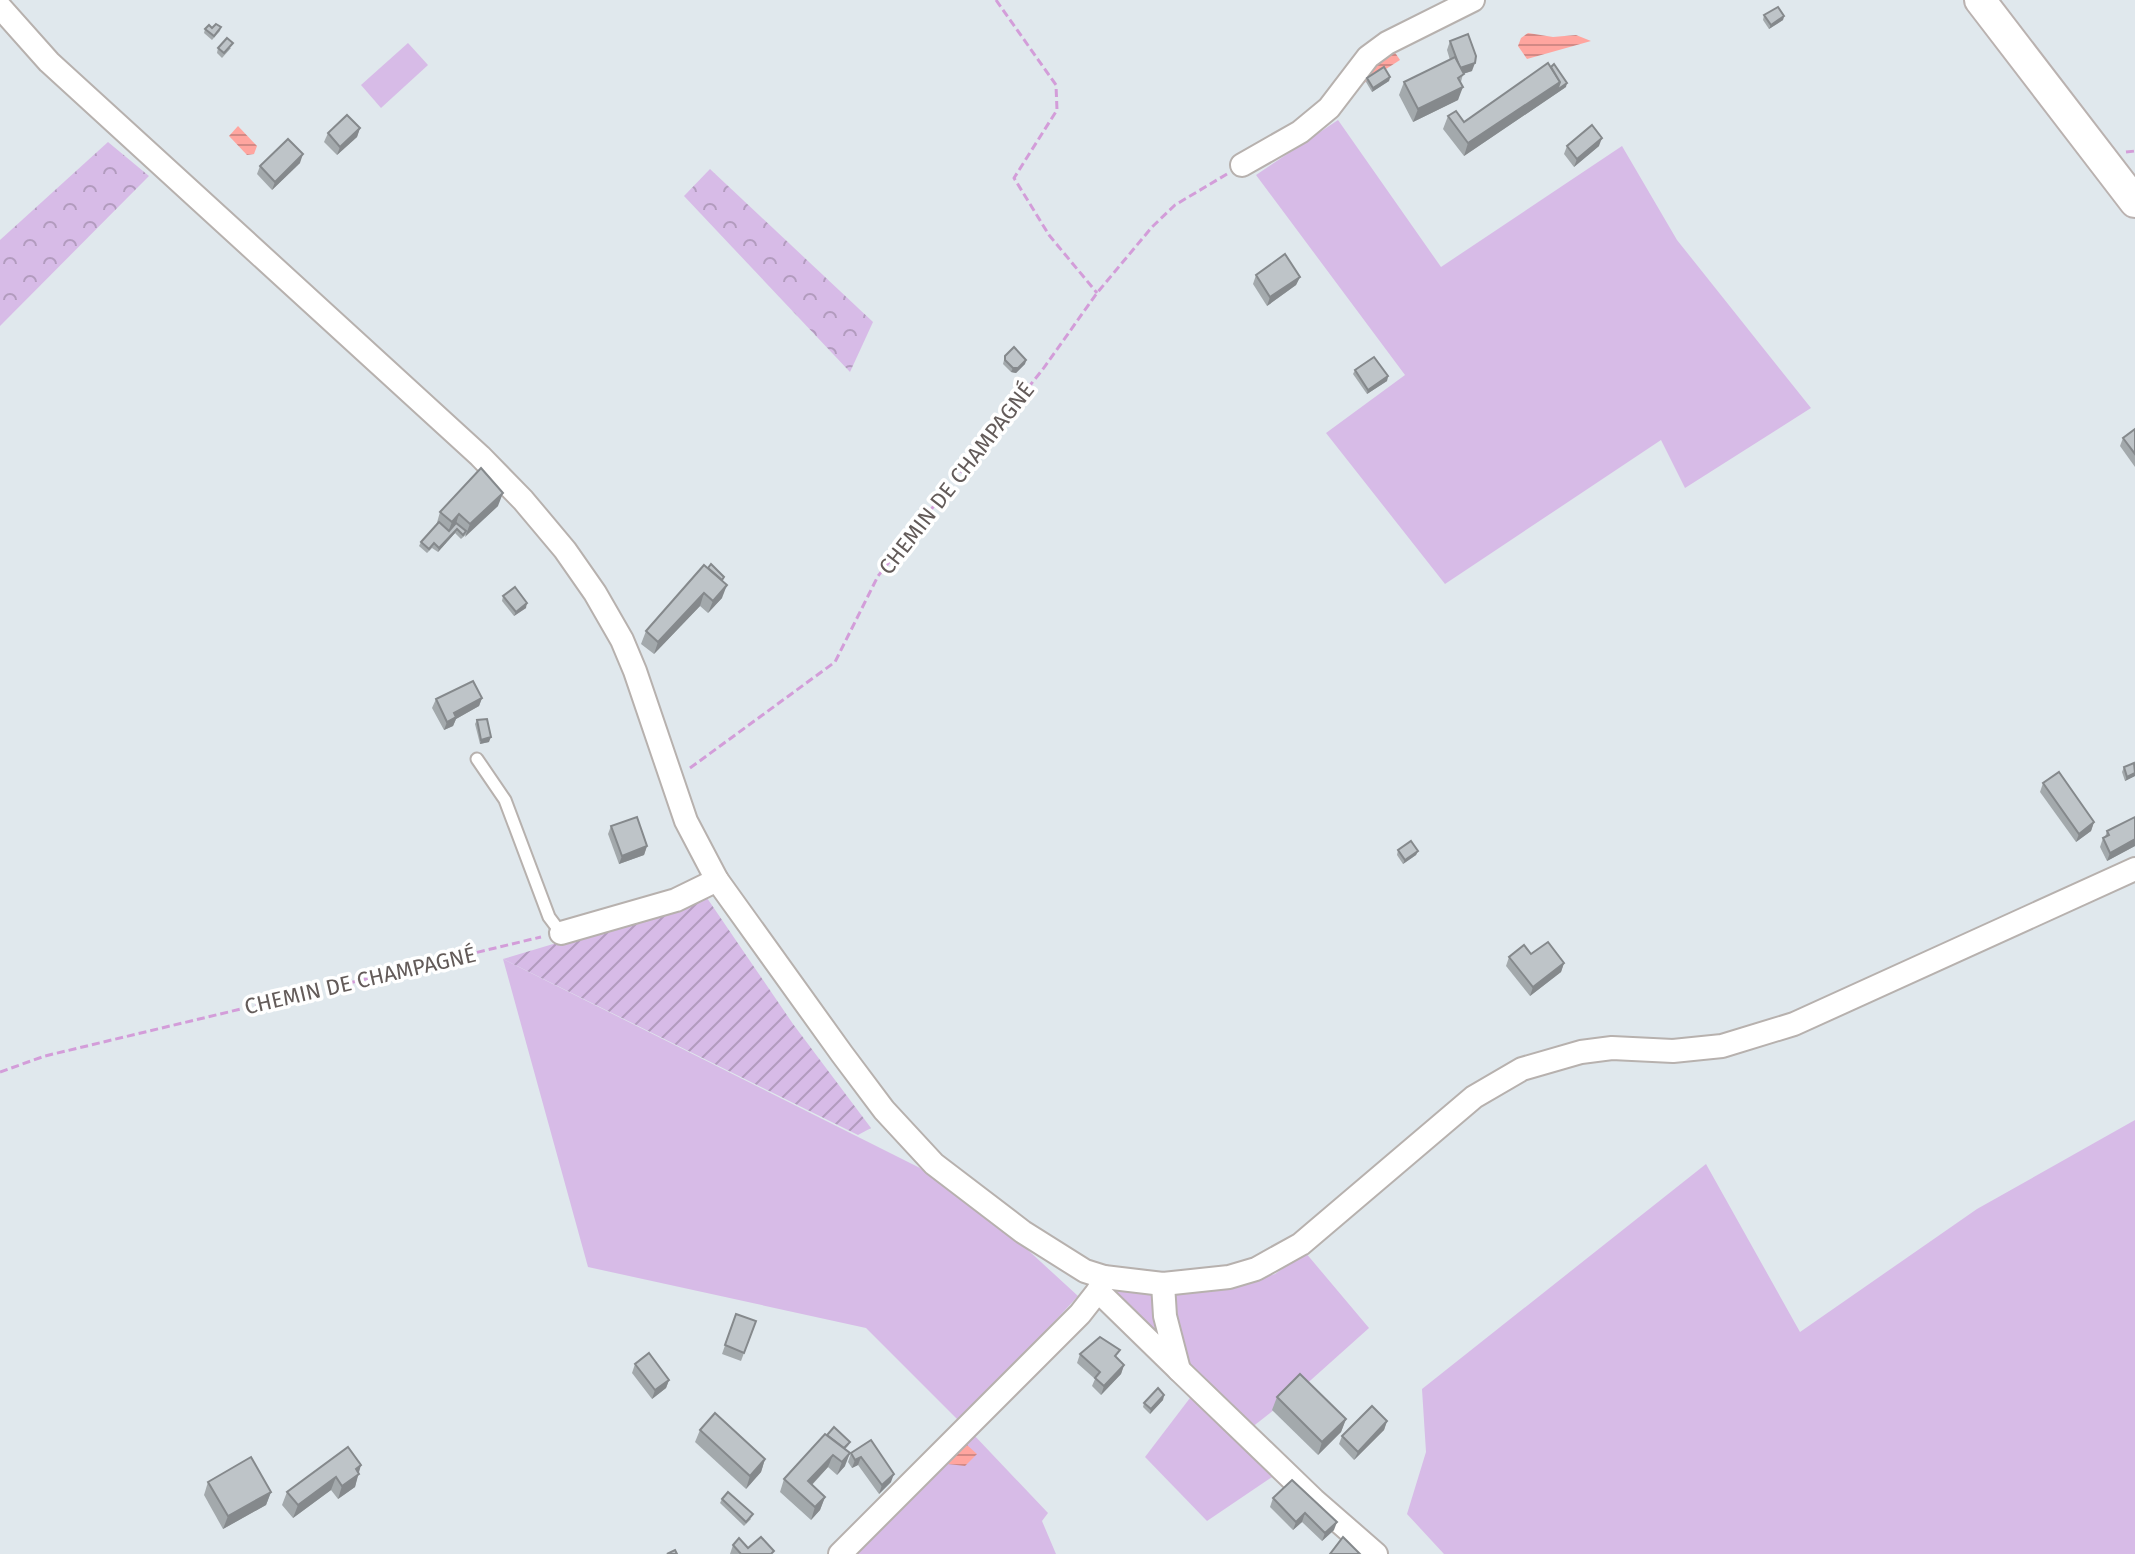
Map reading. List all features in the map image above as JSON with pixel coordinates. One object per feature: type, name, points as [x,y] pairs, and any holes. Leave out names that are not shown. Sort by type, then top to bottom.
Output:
[{"type":"street","points":[[1242,165],[1300,132],[1329,108],[1368,57],[1387,43],[1473,0]]},
{"type":"street","points":[[1980,0],[2135,202]]},
{"type":"street","points":[[0,7],[49,62],[480,456],[565,550],[622,640],[686,821],[717,880],[842,1054],[915,1146],[956,1182],[1023,1232],[1101,1284],[1179,1370],[1314,1500],[1376,1554]]},
{"type":"street","points":[[1101,1284],[1163,1284],[1229,1277],[1256,1269],[1282,1257],[1330,1221],[1474,1097],[1522,1069],[1581,1052],[1612,1048],[1673,1051],[1722,1046],[1756,1038],[1794,1024],[2135,869]]},
{"type":"street","points":[[561,933],[676,900],[717,880]]},
{"type":"street","points":[[840,1554],[1080,1314],[1101,1284]]},
{"type":"street","points":[[1163,1284],[1165,1316],[1179,1370]]},
{"type":"lane","points":[[477,759],[505,800],[549,917],[561,933]]},
{"type":"path","points":[[996,0],[1056,85],[1057,110],[1014,178],[1049,235],[1097,293]]},
{"type":"path","name":"CHEMIN DE CHAMPAGNÉ","points":[[672,784],[693,765],[835,662],[878,576],[1043,369],[1097,293],[1152,227],[1175,205],[1242,165]]},
{"type":"path","name":"CHEMIN DE CHAMPAGNÉ","points":[[0,1072],[76,1049],[561,933]]},
{"type":"green space","points":[[408,43],[428,65],[381,108],[361,85]]},
{"type":"green space","points":[[1338,120],[1441,267],[1622,146],[1677,240],[1811,408],[1685,488],[1661,440],[1445,584],[1326,433],[1405,375],[1256,175]]},
{"type":"green space","points":[[108,142],[149,176],[0,326],[0,240]]},
{"type":"green space","points":[[710,169],[873,322],[850,372],[684,196]]},
{"type":"green space","points":[[707,898],[793,1024],[871,1128],[858,1135],[503,959]]},
{"type":"green space","points":[[503,959],[920,1168],[1017,1240],[1078,1296],[961,1423],[866,1328],[588,1267]]},
{"type":"green space","points":[[2135,1120],[2135,1554],[1444,1554],[1407,1514],[1426,1452],[1422,1389],[1706,1164],[1800,1332],[1977,1209]]},
{"type":"green space","points":[[1305,1252],[1369,1328],[1302,1388],[1251,1428],[1188,1369],[1171,1312],[1176,1294],[1240,1285],[1275,1274]]},
{"type":"green space","points":[[1134,1288],[1157,1292],[1169,1356],[1111,1296],[1118,1291]]},
{"type":"green space","points":[[1193,1394],[1275,1475],[1207,1521],[1145,1457]]},
{"type":"green space","points":[[973,1434],[1048,1513],[1042,1521],[1056,1554],[855,1554]]},
{"type":"shaded area","points":[[1528,33],[1553,37],[1576,35],[1591,41],[1527,59],[1518,46],[1521,38]]},
{"type":"shaded area","points":[[1394,51],[1400,60],[1364,83],[1363,76],[1379,59]]},
{"type":"shaded area","points":[[238,126],[257,146],[254,154],[247,155],[229,136]]},
{"type":"shaded area","points":[[967,1445],[977,1454],[965,1466],[948,1464]]},
{"type":"building","points":[[1778,7],[1784,16],[1771,25],[1764,15]]},
{"type":"building","points":[[216,24],[221,27],[214,36],[205,29]]},
{"type":"building","points":[[1468,34],[1476,56],[1475,63],[1460,68],[1450,41]]},
{"type":"building","points":[[227,38],[233,43],[224,53],[218,48]]},
{"type":"building","points":[[1455,57],[1464,74],[1458,78],[1463,87],[1418,109],[1404,82]]},
{"type":"building","points":[[1548,63],[1560,82],[1468,143],[1448,116],[1456,111],[1464,122]]},
{"type":"building","points":[[1554,64],[1567,83],[1557,90],[1560,82],[1551,67]]},
{"type":"building","points":[[1384,67],[1390,77],[1373,88],[1367,78]]},
{"type":"building","points":[[347,115],[360,128],[340,147],[328,133]]},
{"type":"building","points":[[1592,125],[1602,138],[1577,159],[1567,146]]},
{"type":"building","points":[[288,139],[303,154],[275,182],[260,166]]},
{"type":"building","points":[[1285,254],[1300,277],[1270,297],[1256,275]]},
{"type":"building","points":[[1014,347],[1026,360],[1018,368],[1013,368],[1005,360]]},
{"type":"building","points":[[1374,357],[1388,376],[1368,390],[1355,370]]},
{"type":"building","points":[[2135,429],[2135,454],[2123,438]]},
{"type":"building","points":[[481,468],[503,493],[470,524],[459,514],[452,522],[440,512]]},
{"type":"building","points":[[439,522],[449,531],[456,523],[466,531],[463,535],[457,529],[439,548],[434,543],[429,549],[421,542]]},
{"type":"building","points":[[711,564],[724,577],[722,580],[708,568]]},
{"type":"building","points":[[704,565],[727,585],[713,601],[704,593],[658,642],[646,631]]},
{"type":"building","points":[[515,587],[527,603],[516,612],[503,596]]},
{"type":"building","points":[[473,681],[482,698],[454,713],[456,717],[447,722],[436,699]]},
{"type":"building","points":[[487,719],[491,737],[481,740],[477,720]]},
{"type":"building","points":[[2134,763],[2135,773],[2127,777],[2124,767]]},
{"type":"building","points":[[2059,772],[2094,822],[2079,834],[2043,783]]},
{"type":"building","points":[[637,817],[647,846],[622,856],[611,826]]},
{"type":"building","points":[[2135,817],[2135,839],[2110,853],[2103,838],[2109,835],[2107,831]]},
{"type":"building","points":[[1411,841],[1418,851],[1405,860],[1398,850]]},
{"type":"building","points":[[1548,942],[1564,963],[1533,987],[1509,957],[1524,945],[1531,954]]},
{"type":"building","points":[[736,1314],[756,1321],[744,1353],[725,1345]]},
{"type":"building","points":[[1100,1337],[1120,1350],[1115,1356],[1124,1365],[1104,1386],[1095,1378],[1100,1372],[1080,1354]]},
{"type":"building","points":[[649,1353],[669,1380],[655,1390],[635,1364]]},
{"type":"building","points":[[1300,1374],[1346,1419],[1322,1442],[1277,1397]]},
{"type":"building","points":[[1158,1388],[1164,1395],[1151,1409],[1144,1403]]},
{"type":"building","points":[[1372,1406],[1387,1421],[1358,1452],[1342,1436]]},
{"type":"building","points":[[715,1413],[765,1459],[750,1476],[700,1430]]},
{"type":"building","points":[[834,1427],[850,1442],[844,1448],[827,1435]]},
{"type":"building","points":[[825,1434],[850,1453],[842,1462],[833,1455],[808,1481],[825,1497],[815,1507],[784,1479]]},
{"type":"building","points":[[871,1440],[894,1474],[882,1485],[861,1457],[855,1460],[851,1453]]},
{"type":"building","points":[[348,1447],[361,1465],[356,1469],[359,1474],[342,1486],[336,1477],[298,1505],[287,1492]]},
{"type":"building","points":[[251,1457],[271,1492],[228,1516],[208,1482]]},
{"type":"building","points":[[1292,1480],[1337,1522],[1325,1533],[1305,1513],[1296,1522],[1273,1498]]},
{"type":"building","points":[[728,1492],[753,1514],[746,1522],[722,1499]]},
{"type":"building","points":[[761,1537],[774,1551],[771,1554],[741,1554],[733,1545],[739,1538],[748,1548]]},
{"type":"building","points":[[1343,1537],[1360,1554],[1330,1554]]}]
